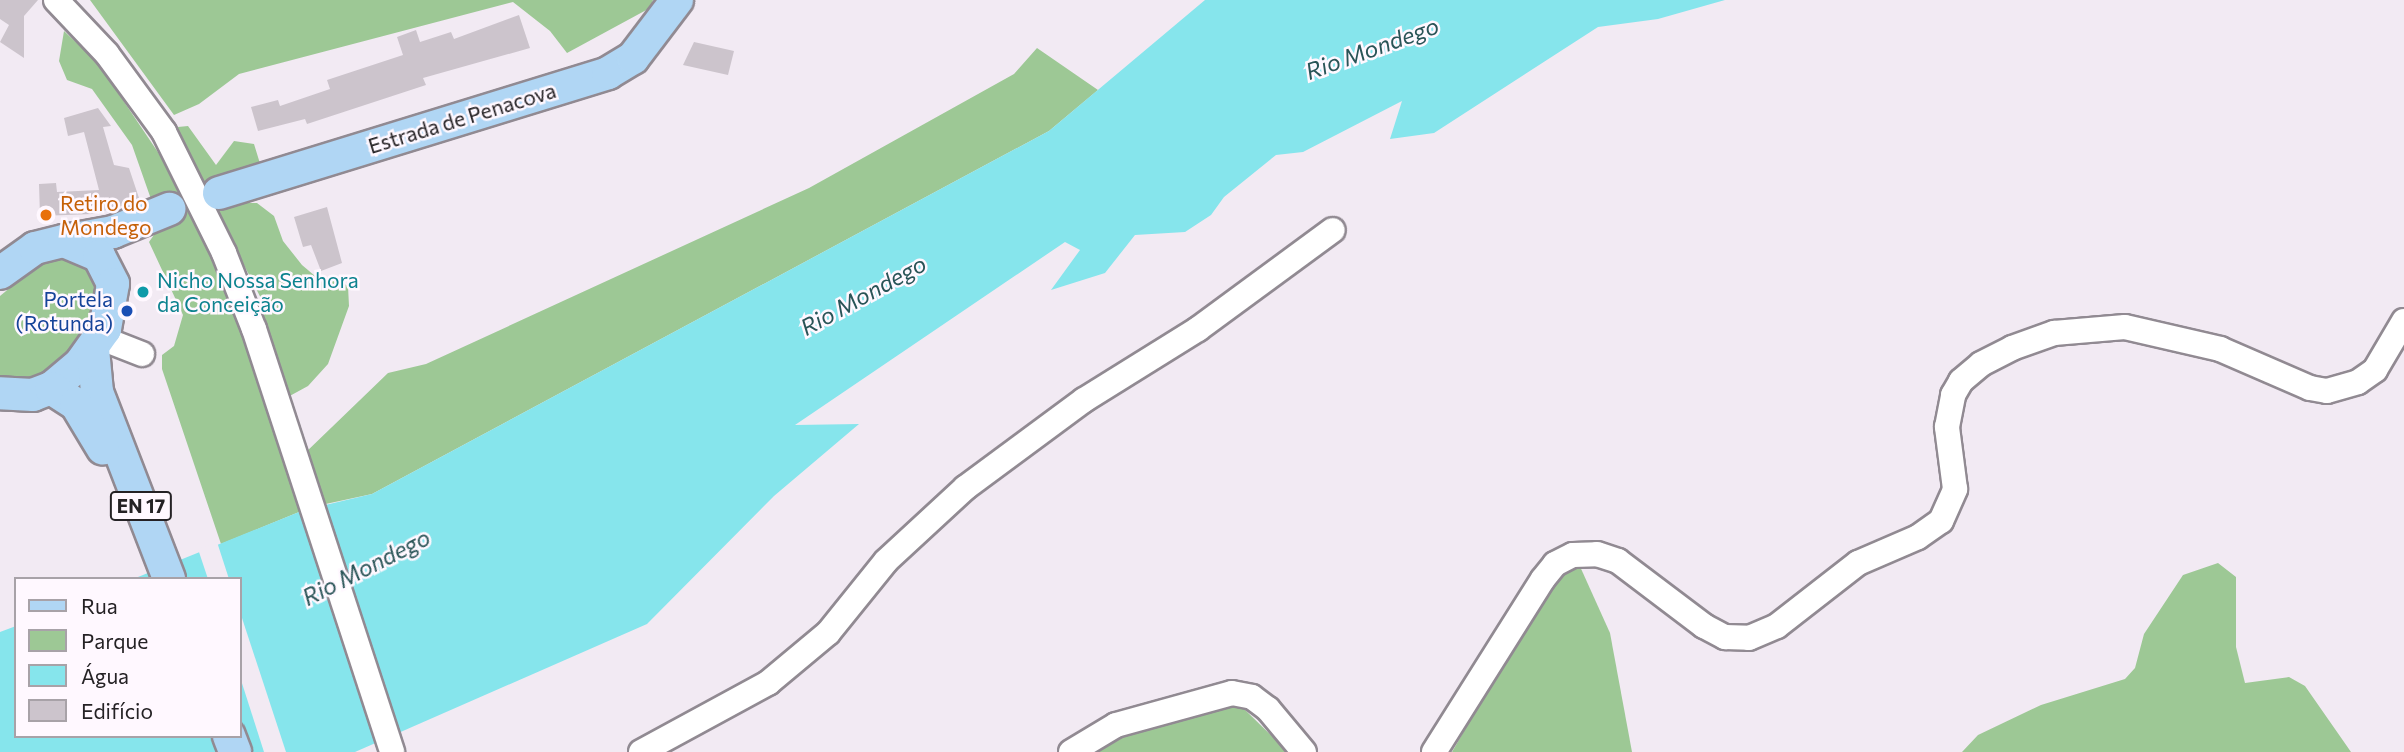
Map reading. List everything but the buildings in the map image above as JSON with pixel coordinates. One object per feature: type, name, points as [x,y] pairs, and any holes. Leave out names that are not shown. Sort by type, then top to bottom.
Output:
[{"type":"main road","name":"Estrada de Penacova","points":[[219,193],[608,73],[633,58],[677,0]]},
{"type":"main road","points":[[0,245],[49,244],[137,224],[169,209]]},
{"type":"main road","points":[[0,393],[33,395],[51,388],[100,339],[113,284],[137,224]]},
{"type":"main road","points":[[0,273],[49,244],[99,256],[113,284]]},
{"type":"main road","name":"EN 17","points":[[100,339],[97,392],[106,436],[151,577]]},
{"type":"main road","name":"EN 17","points":[[51,388],[76,404],[106,436],[168,577]]},
{"type":"street","points":[[56,0],[107,54],[164,132],[198,195],[254,329],[392,752]]},
{"type":"street","points":[[641,752],[768,683],[828,632],[886,561],[965,488],[1084,400],[1198,329],[1333,230]]},
{"type":"street","points":[[1434,752],[1543,579],[1555,564],[1573,555],[1597,554],[1618,561],[1704,626],[1726,636],[1749,638],[1777,626],[1858,563],[1918,537],[1941,521],[1955,489],[1947,427],[1953,395],[1961,381],[1982,364],[2012,348],[2054,333],[2125,327],[2220,349],[2310,388],[2327,391],[2358,382],[2375,370],[2404,321]]},
{"type":"street","points":[[100,339],[144,349]]},
{"type":"street","points":[[1071,752],[1116,725],[1231,693],[1252,697],[1268,709],[1304,752]]},
{"type":"green space","points":[[90,0],[653,0],[650,8],[567,53],[550,31],[513,2],[239,74],[199,104],[174,115]]},
{"type":"green space","points":[[64,31],[98,63],[180,185],[223,276],[304,510],[221,544],[162,369],[162,355],[174,346],[183,315],[149,242],[158,229],[152,202],[132,145],[92,89],[67,80],[59,61]]},
{"type":"green space","points":[[1037,48],[1098,90],[1049,131],[372,494],[321,505],[304,454],[388,373],[426,364],[809,188],[1014,74]]},
{"type":"green space","points":[[188,126],[216,165],[234,141],[254,144],[262,170],[224,203],[257,203],[274,216],[283,241],[302,265],[315,276],[334,278],[348,286],[349,306],[328,364],[308,386],[286,398],[262,327],[265,306],[178,137],[178,127]]},
{"type":"green space","points":[[64,257],[90,269],[98,280],[102,303],[86,337],[62,362],[33,380],[0,379],[0,296],[45,259]]},
{"type":"green space","points":[[1578,562],[1610,633],[1632,752],[1452,752],[1547,586]]},
{"type":"green space","points":[[2218,563],[2236,577],[2236,647],[2245,683],[2289,677],[2305,686],[2351,752],[1962,752],[1978,735],[2041,705],[2125,679],[2135,668],[2144,634],[2183,575]]},
{"type":"green space","points":[[1239,704],[1288,752],[1088,752],[1118,734],[1211,705]]},
{"type":"water","name":"Rio Mondego","points":[[1205,0],[1725,0],[1658,19],[1598,27],[1434,133],[1390,139],[1402,101],[1303,152],[1276,155],[1224,197],[1211,215],[1185,232],[1135,235],[1105,273],[1051,290],[1080,250],[1065,242],[795,425],[859,424],[774,496],[647,624],[355,752],[0,752],[0,632],[14,627],[14,738],[242,738],[242,577],[138,577],[304,510],[372,494],[1049,131]]},
{"type":"pier","points":[[217,542],[228,577],[207,577],[198,549]]},
{"type":"pier","points":[[242,618],[286,752],[264,752],[242,683]]},
{"type":"place","name":"Retiro do Mondego","points":[[46,215]]},
{"type":"place","name":"Nicho Nossa Senhora da Conceição","points":[[143,292]]},
{"type":"place","name":"Portela (Rotunda)","points":[[127,311]]}]
